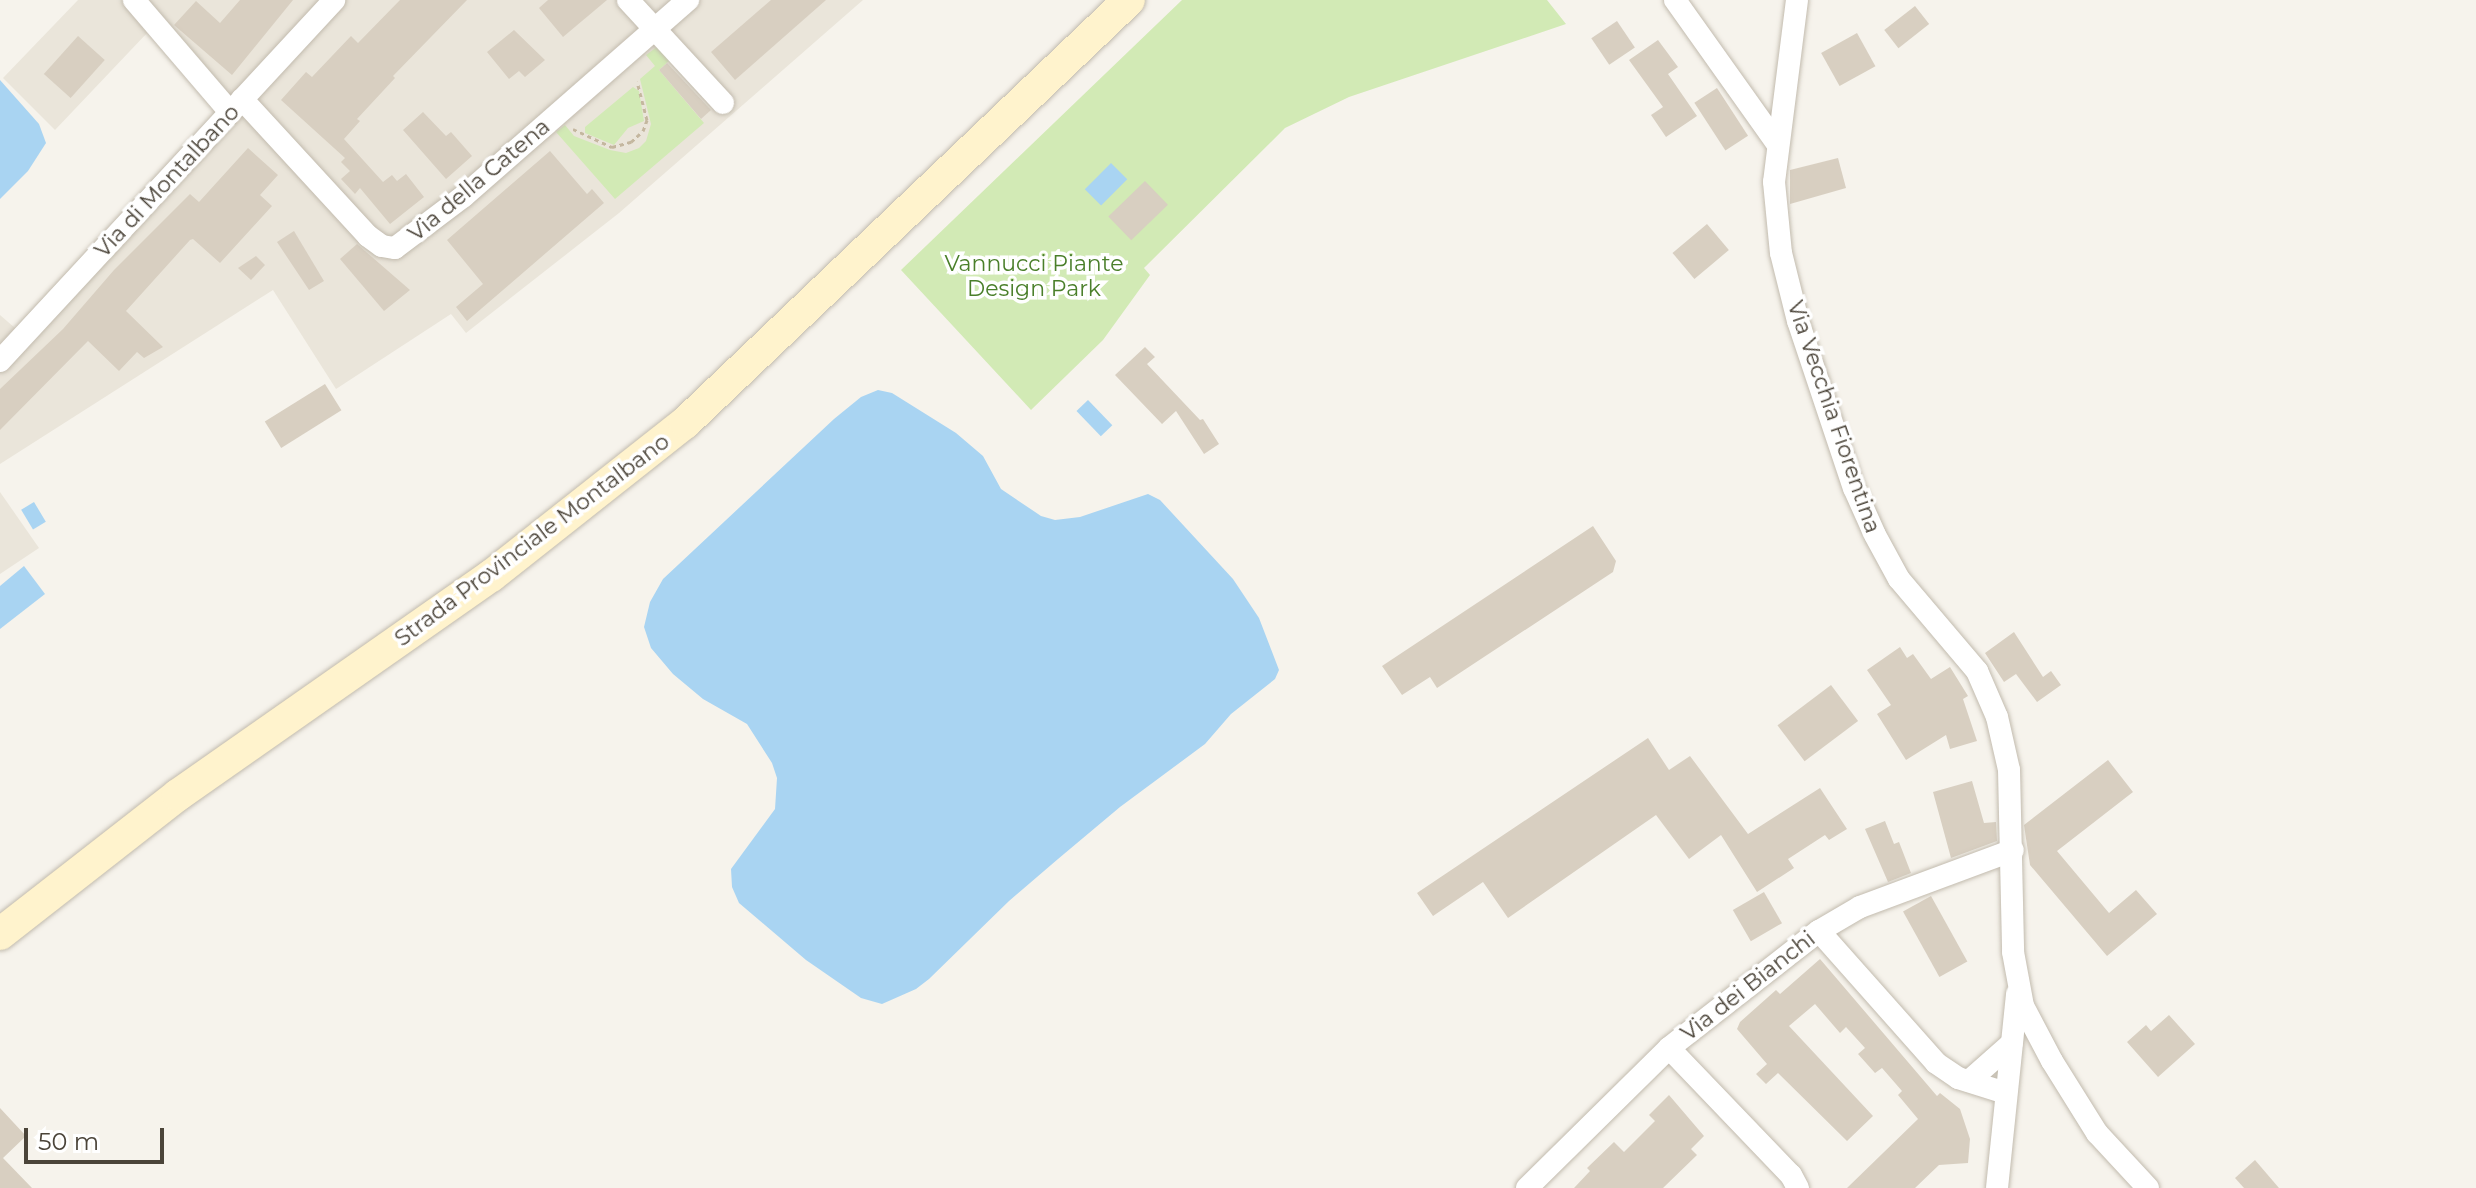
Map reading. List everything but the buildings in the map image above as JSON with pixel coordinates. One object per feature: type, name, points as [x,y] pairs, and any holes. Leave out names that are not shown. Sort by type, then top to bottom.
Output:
[{"type":"main road","name":"Strada Provinciale Montalbano","points":[[0,934],[178,795],[552,530],[685,423],[1129,0]]},
{"type":"street","name":"Via della Catena","points":[[134,0],[368,236],[389,248],[407,242],[688,0]]},
{"type":"street","name":"Via di Montalbano","points":[[0,361],[334,0]]},
{"type":"street","points":[[628,0],[723,103]]},
{"type":"street","points":[[1675,0],[1778,145]]},
{"type":"street","name":"Via Vecchia Fiorentina","points":[[1797,0],[1778,145],[1776,218],[1798,321],[1854,488],[1886,557],[1918,602],[1977,671],[1987,690],[2009,770],[2013,952],[2018,988],[2041,1042],[2097,1133],[2148,1188]]},
{"type":"street","name":"Via dei Bianchi","points":[[1527,1188],[1669,1048],[1819,931],[1880,899],[2013,850]]},
{"type":"street","points":[[1819,931],[1929,1056],[1949,1074],[2006,1093]]},
{"type":"street","points":[[1997,1188],[2018,988]]},
{"type":"street","points":[[1969,1081],[2012,1043]]},
{"type":"street","points":[[1669,1048],[1791,1175],[1798,1188]]},
{"type":"path","points":[[579,132],[612,147],[635,139],[647,120],[637,81]]},
{"type":"shaded area","points":[[78,0],[122,0],[132,11],[143,0],[863,0],[619,213],[466,333],[451,314],[336,389],[273,290],[0,464],[0,315],[15,328],[217,110],[148,32],[55,130],[3,78]]},
{"type":"shaded area","points":[[0,492],[39,548],[0,574]]},
{"type":"green space","name":"Vannucci Piante Design Park","points":[[1182,0],[1547,0],[1566,24],[1349,97],[1285,128],[1144,268],[1150,275],[1103,340],[1031,410],[901,270]]},
{"type":"green space","points":[[658,46],[670,60],[659,70],[704,123],[615,199],[556,132],[565,125],[574,136],[610,150],[626,153],[639,148],[646,141],[651,124],[640,79],[655,66],[646,55]]},
{"type":"green space","points":[[633,87],[639,91],[644,121],[628,128],[614,145],[585,133],[585,127]]},
{"type":"water","points":[[0,80],[39,124],[46,143],[28,171],[0,199]]},
{"type":"water","points":[[1111,163],[1127,179],[1101,205],[1085,189]]},
{"type":"water","points":[[878,390],[892,393],[956,433],[983,456],[1001,489],[1041,516],[1055,520],[1080,517],[1148,494],[1160,500],[1233,579],[1259,618],[1279,670],[1275,679],[1231,714],[1205,744],[1120,807],[1058,859],[1009,901],[929,979],[916,989],[882,1004],[861,998],[806,960],[739,903],[732,887],[731,869],[775,809],[777,778],[772,763],[747,724],[703,699],[673,674],[651,648],[644,627],[650,602],[663,579],[834,419],[861,397]]},
{"type":"water","points":[[1088,400],[1112,425],[1101,436],[1076,411]]},
{"type":"water","points":[[34,502],[46,522],[33,529],[21,510]]},
{"type":"water","points":[[24,566],[45,594],[0,629],[0,586]]}]
